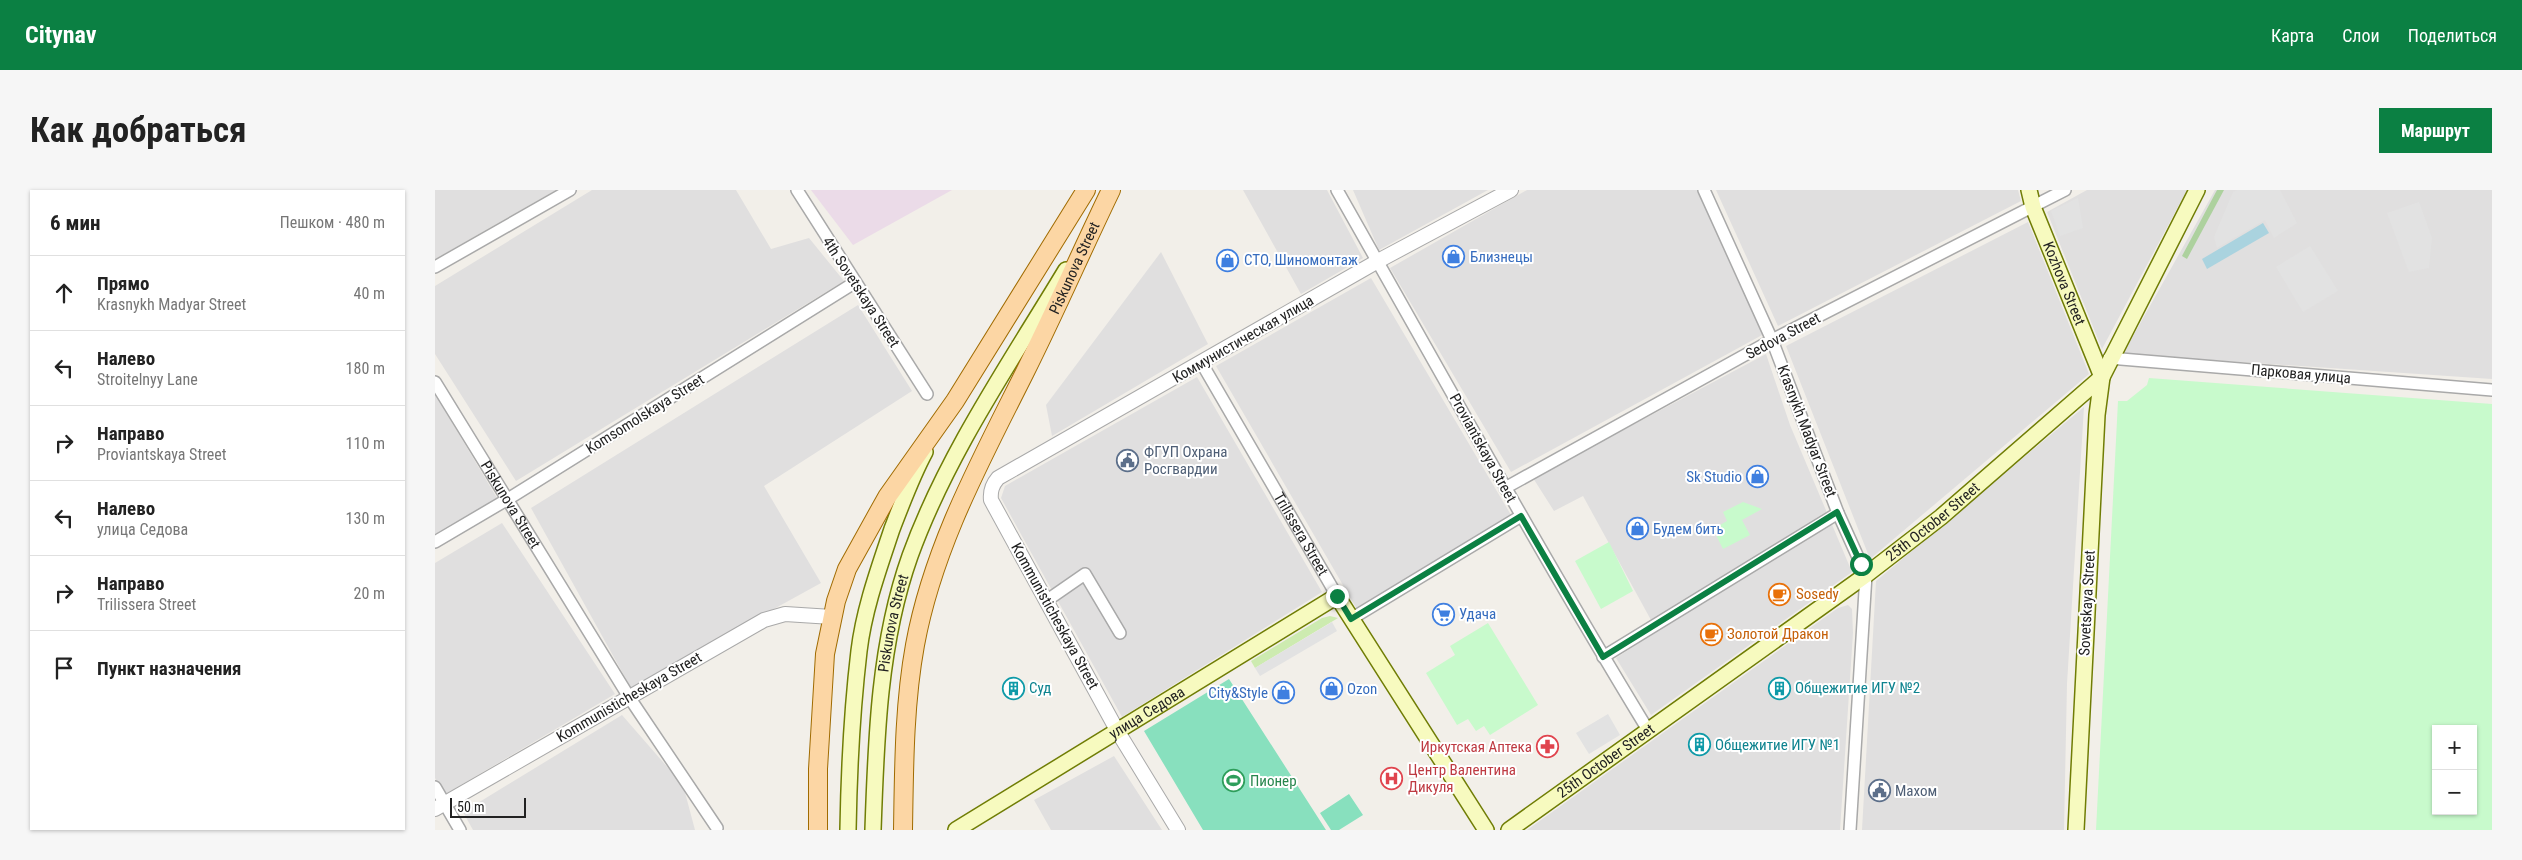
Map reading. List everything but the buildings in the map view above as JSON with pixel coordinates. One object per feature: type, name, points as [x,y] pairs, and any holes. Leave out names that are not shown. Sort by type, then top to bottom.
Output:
[{"type":"main road","points":[[818,830],[823,676],[832,617],[847,569],[887,497],[955,401],[1051,250],[1085,190]]},
{"type":"main road","points":[[1089,232],[1111,190]]},
{"type":"main road","name":"Kozhova Street","points":[[2029,190],[2033,207],[2102,376]]},
{"type":"main road","name":"25th October Street","points":[[1509,830],[1866,576],[1941,518],[2102,376],[2109,358],[2197,190]]},
{"type":"main road","name":"Piskunova Street","points":[[873,830],[875,767],[887,652],[910,558],[947,470],[1089,232]]},
{"type":"main road","name":"Piskunova Street","points":[[903,830],[907,701],[915,645],[927,595],[954,516],[1029,365],[1089,232]]},
{"type":"main road","name":"Sovetskaya Street","points":[[2076,830],[2097,415],[2102,376]]},
{"type":"main road","name":"Piskunova Street","points":[[848,830],[850,766],[859,649],[870,600],[902,503],[924,455],[955,401]]},
{"type":"main road","name":"Trilissera Street","points":[[1337,596],[1486,830]]},
{"type":"main road","name":"улица Седова","points":[[956,830],[1337,596]]},
{"type":"street","points":[[435,267],[570,190]]},
{"type":"street","name":"4th Sovetskaya Street","points":[[797,190],[855,284],[927,394]]},
{"type":"street","name":"Proviantskaya Street","points":[[1337,190],[1521,516],[1648,730]]},
{"type":"street","name":"Коммунистическая улица","points":[[1201,362],[1377,261],[1511,190]]},
{"type":"street","name":"Krasnykh Madyar Street","points":[[1704,190],[1772,340],[1837,512],[1866,576],[1850,830]]},
{"type":"street","name":"Sedova Street","points":[[1505,488],[1772,340],[2065,190]]},
{"type":"street","name":"Komsomolskaya Street","points":[[435,542],[508,499],[855,284]]},
{"type":"street","name":"Парковая улица","points":[[2109,358],[2492,390]]},
{"type":"street","name":"Trilissera Street","points":[[1201,362],[1337,596]]},
{"type":"street","name":"Kommunisticheskaya Street","points":[[1118,732],[991,500],[990,491],[998,478],[1201,362]]},
{"type":"street","name":"Piskunova Street","points":[[435,382],[629,697],[717,828]]},
{"type":"street","points":[[1603,657],[1837,512]]},
{"type":"street","points":[[1351,619],[1521,516]]},
{"type":"street","points":[[1046,601],[1085,574],[1120,633]]},
{"type":"street","name":"Kommunisticheskaya Street","points":[[440,806],[764,620],[785,614],[832,617]]},
{"type":"street","points":[[1118,732],[1174,829]]},
{"type":"street","points":[[435,788],[440,806],[460,830]]},
{"type":"shaded area","points":[[435,190],[556,190],[435,259]]},
{"type":"shaded area","points":[[592,190],[736,190],[771,249],[809,238],[844,281],[516,481],[435,354],[435,286]]},
{"type":"shaded area","points":[[811,190],[952,190],[853,245]]},
{"type":"shaded area","points":[[1243,190],[1327,190],[1363,258],[1301,294]]},
{"type":"shaded area","points":[[1353,190],[1488,190],[1379,250]]},
{"type":"shaded area","points":[[1527,190],[1701,190],[1764,334],[1511,472],[1390,268]]},
{"type":"shaded area","points":[[1716,190],[2018,190],[2021,201],[1778,326]]},
{"type":"shaded area","points":[[2087,190],[2187,190],[2102,349],[2047,212]]},
{"type":"shaded area","points":[[2215,190],[2492,190],[2492,379],[2123,354]]},
{"type":"shaded area","points":[[2237,190],[2280,190],[2297,223],[2274,238],[2265,220],[2217,248],[2214,237],[2233,192]]},
{"type":"shaded area","points":[[2078,198],[2083,228],[2060,236],[2051,211]]},
{"type":"shaded area","points":[[2419,202],[2432,238],[2429,268],[2409,272],[2387,213]]},
{"type":"shaded area","points":[[2028,222],[2089,374],[1870,559],[1786,346]]},
{"type":"shaded area","points":[[2310,246],[2338,291],[2303,312],[2276,267]]},
{"type":"shaded area","points":[[1161,252],[1208,344],[1052,436],[1046,405]]},
{"type":"shaded area","points":[[1371,278],[1511,515],[1358,611],[1216,366]]},
{"type":"shaded area","points":[[858,305],[912,391],[764,486],[821,583],[631,688],[531,508]]},
{"type":"shaded area","points":[[1766,354],[1790,425],[1852,572],[1651,715],[1616,658],[1657,631],[1583,496],[1554,511],[1533,478]]},
{"type":"shaded area","points":[[1197,377],[1322,592],[1122,717],[1001,498],[1005,486]]},
{"type":"shaded area","points":[[435,394],[497,498],[435,535]]},
{"type":"shaded area","points":[[2084,407],[2067,684],[2064,830],[1862,830],[1876,581]]},
{"type":"shaded area","points":[[502,523],[615,694],[444,795],[435,778],[435,563]]},
{"type":"shaded area","points":[[1848,605],[1852,609],[1853,633],[1840,830],[1527,830],[1838,608]]},
{"type":"shaded area","points":[[1332,622],[1337,631],[1260,676],[1255,668]]},
{"type":"shaded area","points":[[1608,714],[1620,735],[1589,754],[1576,733]]},
{"type":"shaded area","points":[[622,715],[683,785],[695,830],[473,830],[463,812]]},
{"type":"shaded area","points":[[1114,756],[1162,830],[1051,830],[1034,800]]},
{"type":"green space","points":[[2217,190],[2224,190],[2187,259],[2182,256]]},
{"type":"green space","points":[[2149,378],[2492,404],[2492,830],[2096,830],[2118,401],[2127,401],[2147,385]]},
{"type":"green space","points":[[1743,502],[1762,509],[1742,520],[1750,535],[1723,549],[1713,529],[1727,521],[1723,512]]},
{"type":"green space","points":[[1609,542],[1633,591],[1601,609],[1575,561]]},
{"type":"green space","points":[[1330,616],[1338,618],[1255,668],[1251,661],[1322,618]]},
{"type":"green space","points":[[1488,623],[1538,705],[1490,735],[1484,726],[1476,731],[1468,719],[1457,725],[1426,673],[1455,655],[1450,646]]},
{"type":"green space","name":"Пионер","points":[[1229,679],[1326,830],[1203,830],[1144,731]]},
{"type":"green space","points":[[1349,794],[1363,815],[1339,830],[1331,830],[1320,813]]},
{"type":"water","points":[[2263,223],[2269,233],[2207,269],[2202,259]]},
{"type":"place","name":"Близнецы","points":[[1454,257]]},
{"type":"place","name":"СТО, Шиномонтаж","points":[[1228,260]]},
{"type":"place","name":"ФГУП Охрана Росгвардии","points":[[1128,461]]},
{"type":"place","name":"Sk Studio","points":[[1758,477]]},
{"type":"place","name":"Будем бить","points":[[1637,529]]},
{"type":"place","name":"Sosedy","points":[[1780,594]]},
{"type":"place","name":"Удача","points":[[1443,614]]},
{"type":"place","name":"Золотой Дракон","points":[[1711,634]]},
{"type":"place","name":"Суд","points":[[1013,688]]},
{"type":"place","name":"Общежитие ИГУ №2","points":[[1779,688]]},
{"type":"place","name":"Ozon","points":[[1331,689]]},
{"type":"place","name":"City&Style","points":[[1284,693]]},
{"type":"place","name":"Общежитие ИГУ №1","points":[[1699,745]]},
{"type":"place","name":"Иркутская Аптека","points":[[1548,747]]},
{"type":"place","name":"Центр Валентина Дикуля","points":[[1392,779]]},
{"type":"place","name":"Пионер","points":[[1234,781]]},
{"type":"place","name":"Махом","points":[[1879,791]]},
{"type":"route","points":[[1337,596],[1351,619],[1521,516],[1603,657],[1837,512],[1861,564]]}]
